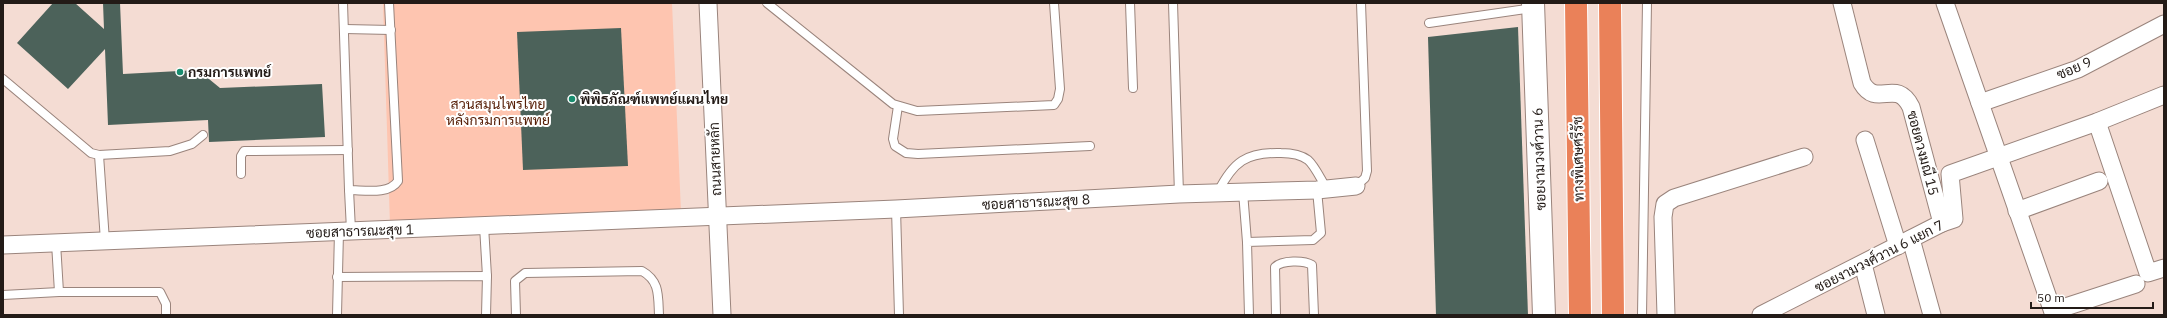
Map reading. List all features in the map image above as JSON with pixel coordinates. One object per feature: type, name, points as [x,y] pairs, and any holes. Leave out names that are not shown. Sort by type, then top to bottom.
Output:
[{"type":"highway","points":[[1570,3],[1576,38]]},
{"type":"highway","name":"ทางพิเศษศรีรัช","points":[[1576,3],[1580,315]]},
{"type":"highway","points":[[1610,3],[1613,315]]},
{"type":"highway","points":[[1610,31],[1613,3]]},
{"type":"street","name":"ถนนสายหลัก","points":[[708,3],[722,315]]},
{"type":"street","name":"ซอยดวงมณี 15","points":[[1842,3],[1862,83],[1867,91],[1873,94],[1898,93],[1906,98],[1911,107],[1942,223]]},
{"type":"street","points":[[1945,3],[2054,313],[2136,284]]},
{"type":"street","name":"ซอยงามวงศ์วาน 6","points":[[1534,6],[1544,315]]},
{"type":"street","name":"ซอย 9","points":[[1980,103],[2078,69],[2164,24]]},
{"type":"street","name":"ซอยงามวงศ์วาน 6 แยก 7","points":[[1761,315],[1783,310],[1863,264],[1942,223],[1954,219],[1950,174],[2000,158],[2164,95]]},
{"type":"street","points":[[2097,122],[2148,273],[2164,268]]},
{"type":"street","points":[[1866,140],[1932,315]]},
{"type":"street","points":[[1666,315],[1663,217],[1665,204],[1674,198],[1804,157]]},
{"type":"street","points":[[2017,211],[2099,180]]},
{"type":"street","name":"ซอยสาธารณะสุข 8","points":[[717,216],[896,209],[1218,192],[1322,189],[1356,186]]},
{"type":"street","name":"ซอยสาธารณะสุข 1","points":[[3,245],[717,216]]},
{"type":"street","points":[[1863,264],[1876,315]]},
{"type":"lane","points":[[337,315],[337,277],[345,231],[349,190],[343,3]]},
{"type":"lane","points":[[349,190],[387,189],[392,187],[398,180],[389,3]]},
{"type":"lane","points":[[767,3],[893,104],[917,111],[1054,105],[1058,99],[1060,89],[1054,3]]},
{"type":"lane","points":[[1130,3],[1133,88]]},
{"type":"lane","points":[[1173,3],[1178,194]]},
{"type":"lane","points":[[1356,186],[1365,178],[1367,171],[1361,3]]},
{"type":"lane","points":[[1642,315],[1647,3]]},
{"type":"lane","points":[[1429,22],[1534,6]]},
{"type":"lane","points":[[345,29],[391,30]]},
{"type":"lane","points":[[3,79],[84,149],[99,155],[170,151],[192,144],[203,135]]},
{"type":"lane","points":[[898,106],[893,139],[895,146],[906,153],[918,154],[1090,146]]},
{"type":"lane","points":[[241,174],[241,156],[244,152],[348,150]]},
{"type":"lane","points":[[1218,192],[1227,174],[1240,162],[1253,154],[1269,152],[1294,154],[1308,160],[1322,189],[1320,233],[1318,237],[1313,240],[1247,242]]},
{"type":"lane","points":[[99,155],[105,241]]},
{"type":"lane","points":[[1243,192],[1247,242],[1249,315]]},
{"type":"lane","points":[[896,209],[899,315]]},
{"type":"lane","points":[[484,226],[487,276],[486,315]]},
{"type":"lane","points":[[56,243],[59,292]]},
{"type":"lane","points":[[1276,315],[1275,267],[1278,264],[1305,262],[1312,265],[1314,315]]},
{"type":"lane","points":[[516,315],[515,281],[525,273],[642,271],[654,280],[658,289],[659,315]]},
{"type":"lane","points":[[337,277],[487,276]]},
{"type":"lane","points":[[3,294],[59,292],[160,292],[166,304],[166,315]]},
{"type":"green space","name":"สวนสมุนไพรไทย หลังกรมการแพทย์","points":[[383,3],[672,3],[681,212],[390,225]]},
{"type":"building","name":"กรมการแพทย์","points":[[53,3],[75,3],[104,29],[103,3],[120,3],[123,74],[198,70],[220,88],[322,84],[325,137],[209,142],[208,120],[108,125],[105,49],[68,89],[17,43]]},
{"type":"building","points":[[1518,27],[1528,315],[1436,315],[1428,37]]},
{"type":"building","name":"พิพิธภัณฑ์แพทย์แผนไทย","points":[[621,28],[628,166],[523,170],[517,32]]},
{"type":"place","name":"กรมการแพทย์","points":[[180,72]]},
{"type":"place","name":"พิพิธภัณฑ์แพทย์แผนไทย","points":[[572,99]]}]
